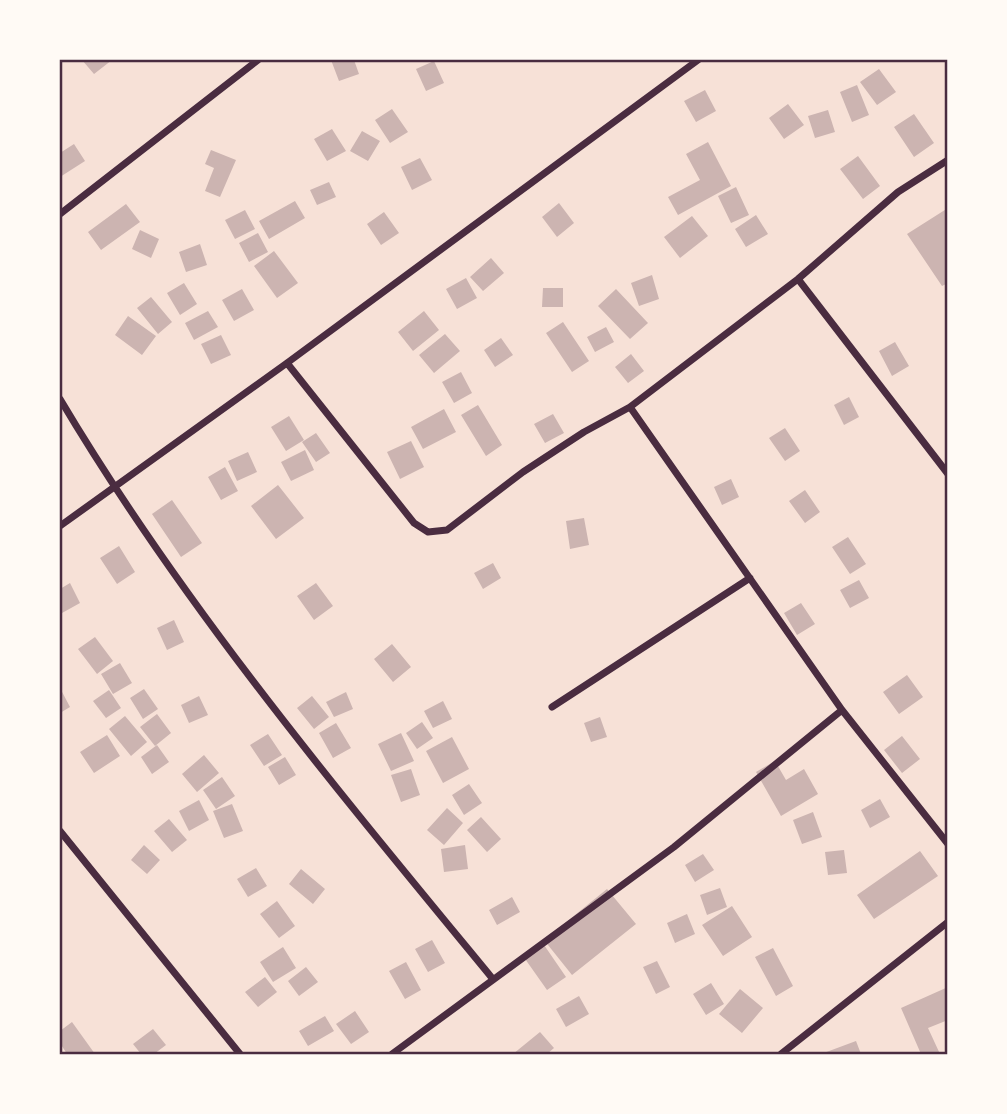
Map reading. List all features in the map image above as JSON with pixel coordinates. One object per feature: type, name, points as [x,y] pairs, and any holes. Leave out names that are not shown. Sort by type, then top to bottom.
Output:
[{"type":"street","points":[[60,214],[258,60]]},
{"type":"street","points":[[60,526],[287,363],[698,60]]},
{"type":"street","points":[[287,363],[414,523],[428,532],[447,530],[523,472],[584,432],[630,407],[798,279],[898,192],[947,160]]},
{"type":"street","points":[[798,279],[947,474]]},
{"type":"street","points":[[60,400],[112,487],[247,673],[492,978]]},
{"type":"street","points":[[630,407],[842,710],[947,845]]},
{"type":"street","points":[[552,707],[750,578]]},
{"type":"street","points":[[391,1055],[492,978],[674,847],[842,710]]},
{"type":"street","points":[[60,831],[240,1055]]},
{"type":"street","points":[[781,1055],[947,922]]},
{"type":"building","points":[[82,60],[112,60],[94,74]]},
{"type":"building","points":[[331,60],[354,60],[359,74],[339,81]]},
{"type":"building","points":[[434,61],[444,83],[426,91],[416,69]]},
{"type":"building","points":[[879,69],[896,92],[877,105],[860,82]]},
{"type":"building","points":[[857,85],[869,115],[852,122],[840,92]]},
{"type":"building","points":[[705,90],[716,111],[696,122],[684,101]]},
{"type":"building","points":[[788,104],[804,125],[784,139],[769,118]]},
{"type":"building","points":[[392,109],[408,132],[390,143],[375,120]]},
{"type":"building","points":[[828,110],[835,132],[815,138],[808,116]]},
{"type":"building","points":[[914,114],[934,143],[914,157],[894,127]]},
{"type":"building","points":[[332,129],[346,151],[327,161],[314,139]]},
{"type":"building","points":[[362,131],[380,141],[368,161],[350,151]]},
{"type":"building","points":[[708,142],[731,186],[678,215],[668,197],[700,180],[686,154]]},
{"type":"building","points":[[74,144],[85,161],[60,177],[60,153]]},
{"type":"building","points":[[211,150],[236,160],[220,197],[205,191],[214,168],[205,164]]},
{"type":"building","points":[[858,156],[880,186],[863,199],[840,169]]},
{"type":"building","points":[[420,158],[432,180],[412,190],[401,167]]},
{"type":"building","points":[[329,182],[336,197],[317,205],[310,190]]},
{"type":"building","points":[[736,187],[749,215],[731,223],[718,196]]},
{"type":"building","points":[[295,201],[305,218],[269,239],[259,221]]},
{"type":"building","points":[[559,203],[574,223],[557,237],[542,217]]},
{"type":"building","points":[[126,204],[140,222],[101,250],[88,232]]},
{"type":"building","points":[[948,208],[948,283],[942,286],[907,234]]},
{"type":"building","points":[[245,210],[255,229],[235,239],[225,220]]},
{"type":"building","points":[[384,212],[399,233],[381,245],[367,224]]},
{"type":"building","points":[[756,215],[768,234],[746,247],[735,229]]},
{"type":"building","points":[[692,216],[708,236],[680,258],[664,237]]},
{"type":"building","points":[[140,230],[159,239],[151,258],[132,249]]},
{"type":"building","points":[[258,233],[268,252],[249,262],[239,243]]},
{"type":"building","points":[[200,244],[207,265],[186,272],[179,252]]},
{"type":"building","points":[[274,251],[298,283],[277,298],[254,266]]},
{"type":"building","points":[[491,258],[504,273],[483,291],[470,277]]},
{"type":"building","points":[[652,275],[659,299],[639,306],[631,283]]},
{"type":"building","points":[[466,278],[477,298],[457,309],[446,289]]},
{"type":"building","points":[[184,283],[197,304],[180,315],[167,293]]},
{"type":"building","points":[[543,288],[563,288],[563,307],[542,307]]},
{"type":"building","points":[[242,289],[254,310],[234,321],[222,300]]},
{"type":"building","points":[[616,289],[648,323],[630,339],[598,306]]},
{"type":"building","points":[[151,297],[172,322],[158,334],[137,308]]},
{"type":"building","points":[[208,311],[218,327],[194,340],[185,323]]},
{"type":"building","points":[[424,311],[439,330],[413,351],[398,332]]},
{"type":"building","points":[[128,316],[156,336],[142,355],[115,335]]},
{"type":"building","points":[[563,322],[589,361],[572,372],[546,333]]},
{"type":"building","points":[[606,327],[614,342],[595,352],[587,337]]},
{"type":"building","points":[[445,334],[460,351],[434,373],[419,355]]},
{"type":"building","points":[[221,335],[231,355],[211,364],[201,344]]},
{"type":"building","points":[[501,338],[513,355],[495,367],[484,350]]},
{"type":"building","points":[[895,342],[909,366],[892,376],[879,351]]},
{"type":"building","points":[[631,354],[644,371],[628,383],[615,367]]},
{"type":"building","points":[[461,372],[472,393],[454,403],[442,382]]},
{"type":"building","points":[[849,397],[859,417],[844,425],[834,405]]},
{"type":"building","points":[[478,405],[502,445],[486,456],[461,415]]},
{"type":"building","points":[[444,409],[456,432],[423,449],[411,427]]},
{"type":"building","points":[[553,414],[564,433],[545,443],[534,424]]},
{"type":"building","points":[[289,416],[304,440],[286,451],[271,427]]},
{"type":"building","points":[[785,428],[800,451],[785,461],[769,438]]},
{"type":"building","points":[[316,433],[330,453],[316,462],[302,442]]},
{"type":"building","points":[[411,441],[424,467],[400,479],[387,452]]},
{"type":"building","points":[[305,450],[314,470],[291,481],[281,462]]},
{"type":"building","points":[[248,452],[257,472],[237,481],[228,461]]},
{"type":"building","points":[[225,467],[238,491],[221,500],[208,477]]},
{"type":"building","points":[[731,479],[739,497],[722,505],[714,487]]},
{"type":"building","points":[[278,485],[304,518],[276,539],[251,506]]},
{"type":"building","points":[[805,490],[820,512],[805,523],[789,501]]},
{"type":"building","points":[[172,500],[202,543],[181,557],[152,514]]},
{"type":"building","points":[[584,518],[589,545],[570,549],[566,521]]},
{"type":"building","points":[[848,537],[866,564],[850,574],[832,547]]},
{"type":"building","points":[[119,546],[135,572],[117,584],[100,558]]},
{"type":"building","points":[[493,563],[501,578],[483,589],[474,573]]},
{"type":"building","points":[[859,580],[869,598],[850,608],[840,590]]},
{"type":"building","points":[[70,583],[80,603],[62,613],[60,589]]},
{"type":"building","points":[[316,583],[333,606],[314,620],[297,596]]},
{"type":"building","points":[[801,603],[815,624],[797,635],[784,613]]},
{"type":"building","points":[[174,620],[184,642],[167,650],[157,628]]},
{"type":"building","points":[[95,637],[113,661],[97,674],[78,649]]},
{"type":"building","points":[[392,644],[411,667],[393,682],[374,659]]},
{"type":"building","points":[[120,663],[132,683],[113,694],[101,674]]},
{"type":"building","points":[[907,675],[923,697],[899,714],[883,692]]},
{"type":"building","points":[[60,688],[70,707],[60,713]]},
{"type":"building","points":[[144,689],[158,709],[143,719],[130,698]]},
{"type":"building","points":[[109,690],[121,708],[106,718],[93,701]]},
{"type":"building","points":[[346,692],[353,709],[334,717],[326,702]]},
{"type":"building","points":[[199,696],[208,715],[189,723],[181,705]]},
{"type":"building","points":[[312,696],[329,717],[314,729],[297,708]]},
{"type":"building","points":[[443,701],[452,719],[433,728],[424,711]]},
{"type":"building","points":[[157,714],[171,733],[155,746],[140,727]]},
{"type":"building","points":[[125,716],[147,742],[131,756],[109,729]]},
{"type":"building","points":[[600,717],[607,737],[591,742],[584,723]]},
{"type":"building","points":[[422,722],[433,738],[417,749],[406,733]]},
{"type":"building","points":[[336,723],[351,748],[333,758],[319,733]]},
{"type":"building","points":[[401,733],[414,761],[391,771],[378,744]]},
{"type":"building","points":[[268,734],[282,755],[264,766],[250,745]]},
{"type":"building","points":[[107,735],[120,756],[94,773],[80,752]]},
{"type":"building","points":[[902,736],[920,759],[902,773],[884,750]]},
{"type":"building","points":[[452,737],[469,769],[443,783],[426,751]]},
{"type":"building","points":[[157,745],[169,762],[152,774],[141,757]]},
{"type":"building","points":[[204,755],[219,773],[197,792],[182,774]]},
{"type":"building","points":[[285,757],[296,775],[279,785],[268,767]]},
{"type":"building","points":[[775,761],[786,780],[804,769],[818,794],[781,816],[756,772]]},
{"type":"building","points":[[411,769],[420,795],[401,802],[391,775]]},
{"type":"building","points":[[222,777],[235,796],[216,809],[203,790]]},
{"type":"building","points":[[469,784],[482,803],[464,815],[452,795]]},
{"type":"building","points":[[880,799],[890,817],[870,828],[861,810]]},
{"type":"building","points":[[199,800],[209,820],[189,831],[179,811]]},
{"type":"building","points":[[232,804],[243,831],[224,838],[213,811]]},
{"type":"building","points":[[447,808],[463,823],[444,845],[427,830]]},
{"type":"building","points":[[813,812],[822,837],[802,844],[793,820]]},
{"type":"building","points":[[481,817],[501,839],[487,852],[467,830]]},
{"type":"building","points":[[169,819],[187,840],[172,852],[154,831]]},
{"type":"building","points":[[144,845],[160,860],[147,874],[131,860]]},
{"type":"building","points":[[465,845],[468,869],[444,872],[441,849]]},
{"type":"building","points":[[844,850],[847,873],[828,875],[825,852]]},
{"type":"building","points":[[920,851],[938,876],[874,919],[857,895]]},
{"type":"building","points":[[703,854],[714,870],[695,882],[685,865]]},
{"type":"building","points":[[256,868],[267,886],[248,897],[237,879]]},
{"type":"building","points":[[301,869],[325,889],[313,904],[289,884]]},
{"type":"building","points":[[720,888],[727,907],[707,915],[700,895]]},
{"type":"building","points":[[607,889],[636,924],[572,975],[544,940]]},
{"type":"building","points":[[512,897],[520,912],[497,925],[489,910]]},
{"type":"building","points":[[277,901],[295,926],[279,938],[260,914]]},
{"type":"building","points":[[732,906],[752,937],[723,956],[702,925]]},
{"type":"building","points":[[687,914],[695,934],[675,943],[667,923]]},
{"type":"building","points":[[432,940],[445,963],[428,972],[415,949]]},
{"type":"building","points":[[542,942],[566,977],[547,990],[523,956]]},
{"type":"building","points":[[283,947],[296,968],[273,982],[260,962]]},
{"type":"building","points":[[773,948],[793,986],[776,996],[755,957]]},
{"type":"building","points":[[657,961],[670,987],[656,994],[643,967]]},
{"type":"building","points":[[406,962],[421,990],[405,999],[389,971]]},
{"type":"building","points":[[306,967],[318,982],[299,996],[288,981]]},
{"type":"building","points":[[265,977],[277,992],[258,1007],[245,992]]},
{"type":"building","points":[[711,983],[724,1004],[706,1015],[693,994]]},
{"type":"building","points":[[948,987],[948,1020],[928,1028],[940,1054],[921,1054],[901,1008]]},
{"type":"building","points":[[740,989],[763,1008],[742,1033],[719,1014]]},
{"type":"building","points":[[579,996],[589,1014],[566,1027],[556,1009]]},
{"type":"building","points":[[355,1011],[369,1032],[351,1044],[336,1024]]},
{"type":"building","points":[[325,1016],[334,1031],[308,1046],[299,1031]]},
{"type":"building","points":[[72,1022],[95,1054],[67,1054],[60,1043],[60,1031]]},
{"type":"building","points":[[153,1029],[166,1045],[154,1054],[141,1054],[133,1044]]},
{"type":"building","points":[[540,1032],[554,1048],[547,1054],[513,1054]]},
{"type":"building","points":[[856,1041],[861,1054],[821,1054]]}]
